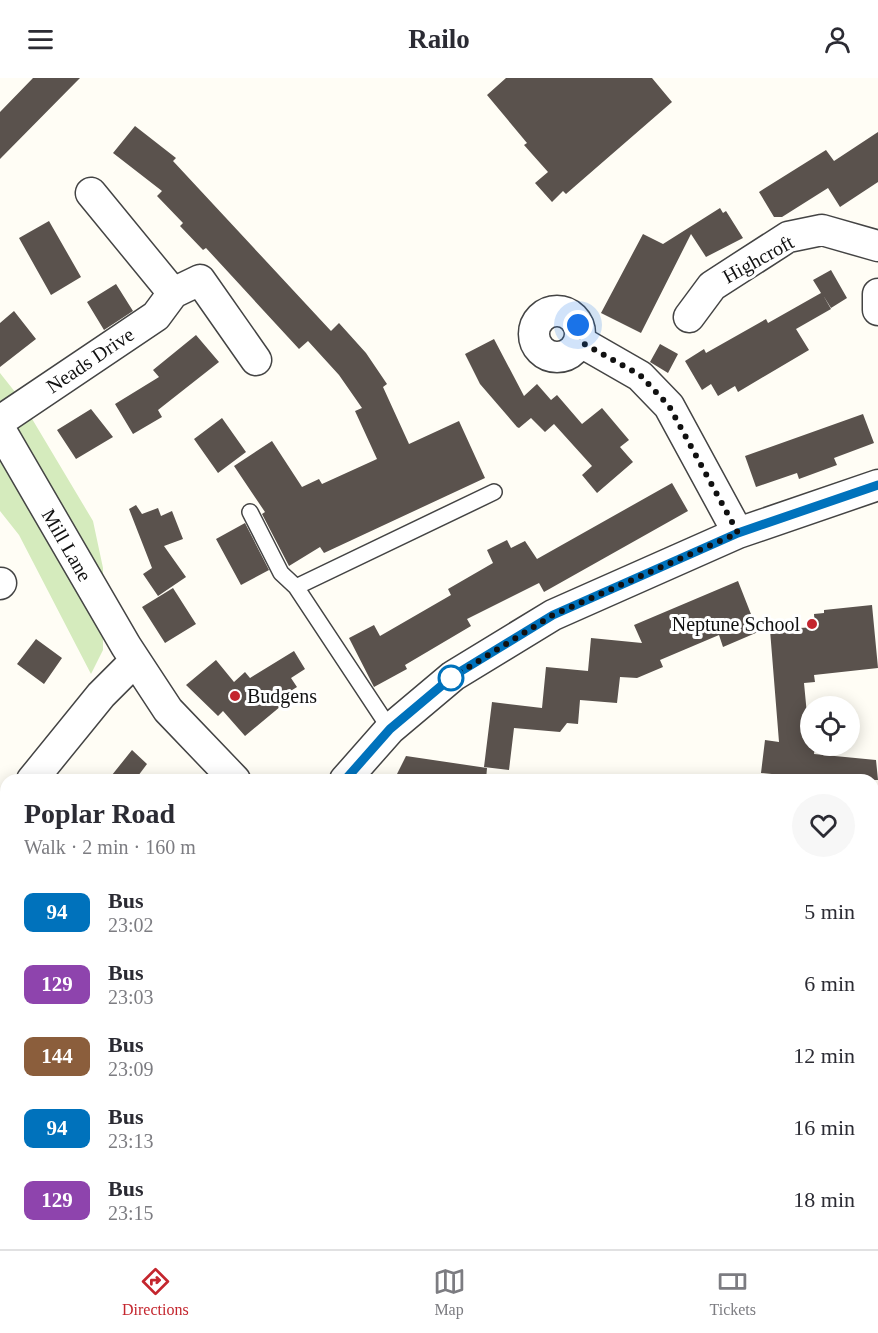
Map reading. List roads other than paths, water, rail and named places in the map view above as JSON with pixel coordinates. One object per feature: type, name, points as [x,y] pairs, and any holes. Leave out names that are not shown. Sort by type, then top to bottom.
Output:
[{"type":"street","points":[[91,193],[173,293]]},
{"type":"street","name":"Highcroft","points":[[689,317],[712,285],[788,237],[822,230],[878,246]]},
{"type":"street","name":"Neads Drive","points":[[0,421],[156,316],[173,293],[200,280],[256,360]]},
{"type":"street","points":[[878,294],[878,310]]},
{"type":"street","points":[[579,341],[640,375],[669,406],[738,533]]},
{"type":"street","name":"Mill Lane","points":[[0,429],[135,661],[168,710],[229,774]]},
{"type":"street","points":[[350,774],[390,729],[453,676],[553,615],[738,533],[878,485]]},
{"type":"street","points":[[37,774],[101,695],[135,661]]},
{"type":"lane","points":[[296,587],[494,492]]},
{"type":"lane","points":[[250,512],[281,573],[296,587],[390,729]]},
{"type":"place","name":"Neptune School","points":[[812,624]]},
{"type":"place","name":"Budgens","points":[[235,696]]}]
